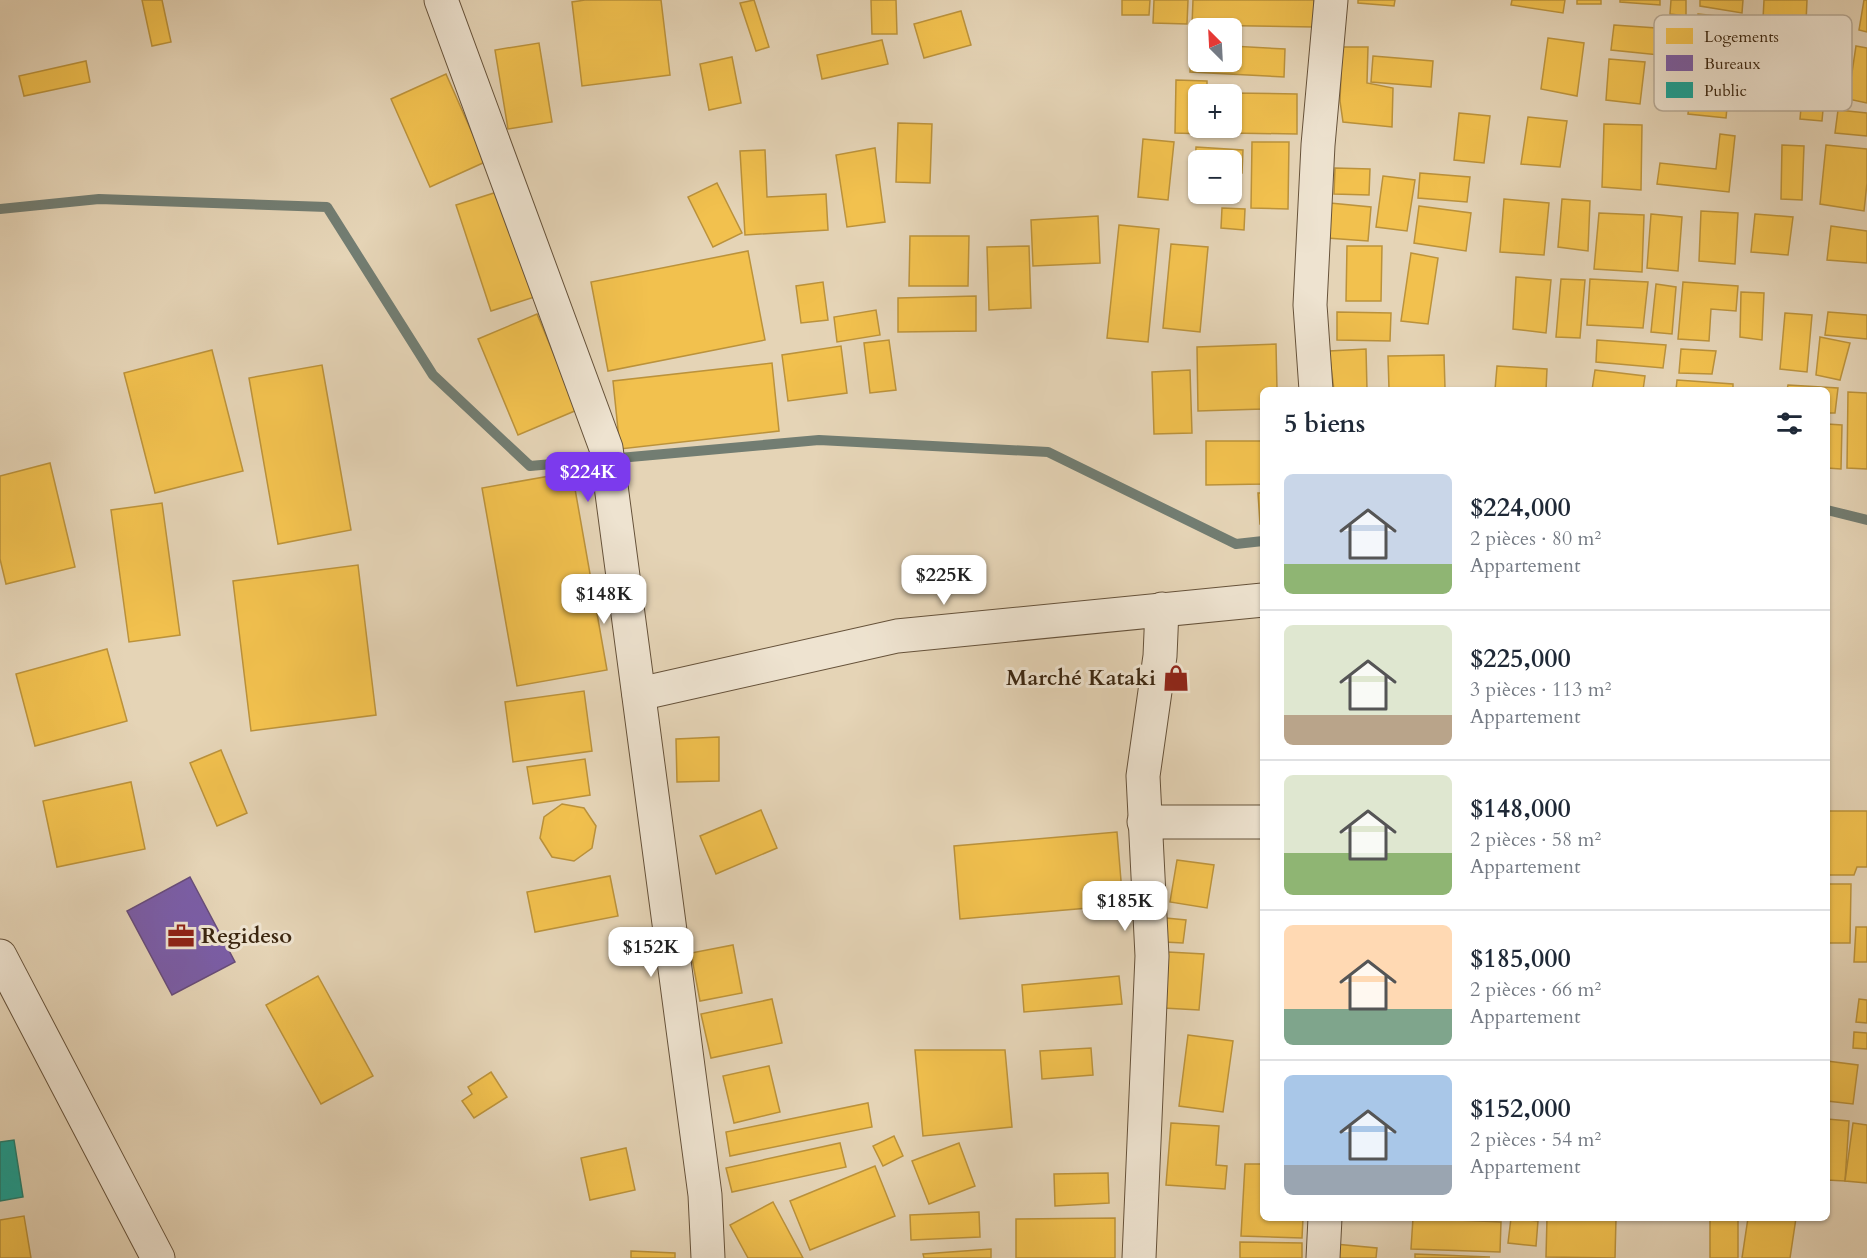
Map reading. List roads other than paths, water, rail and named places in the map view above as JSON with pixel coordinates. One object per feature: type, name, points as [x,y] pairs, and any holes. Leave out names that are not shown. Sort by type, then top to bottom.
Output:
[{"type":"street","points":[[441,0],[606,448],[705,1195],[708,1258]]},
{"type":"street","points":[[1316,387],[1310,305],[1318,145],[1331,0]]},
{"type":"street","points":[[639,694],[897,636],[1260,600]]},
{"type":"street","points":[[1139,1258],[1152,957],[1143,776],[1160,656],[1162,609]]},
{"type":"street","points":[[1144,822],[1260,822]]},
{"type":"street","points":[[0,956],[158,1258]]},
{"type":"street","points":[[1323,1258],[1325,1221]]},
{"type":"waterway","points":[[0,209],[99,199],[327,207],[433,375],[530,466],[819,440],[1048,452],[1236,544],[1260,541]]},
{"type":"waterway","points":[[1830,511],[1867,520]]},
{"type":"place","name":"Marché Kataki","points":[[1176,678]]},
{"type":"place","name":"Regideso","points":[[181,936]]}]
